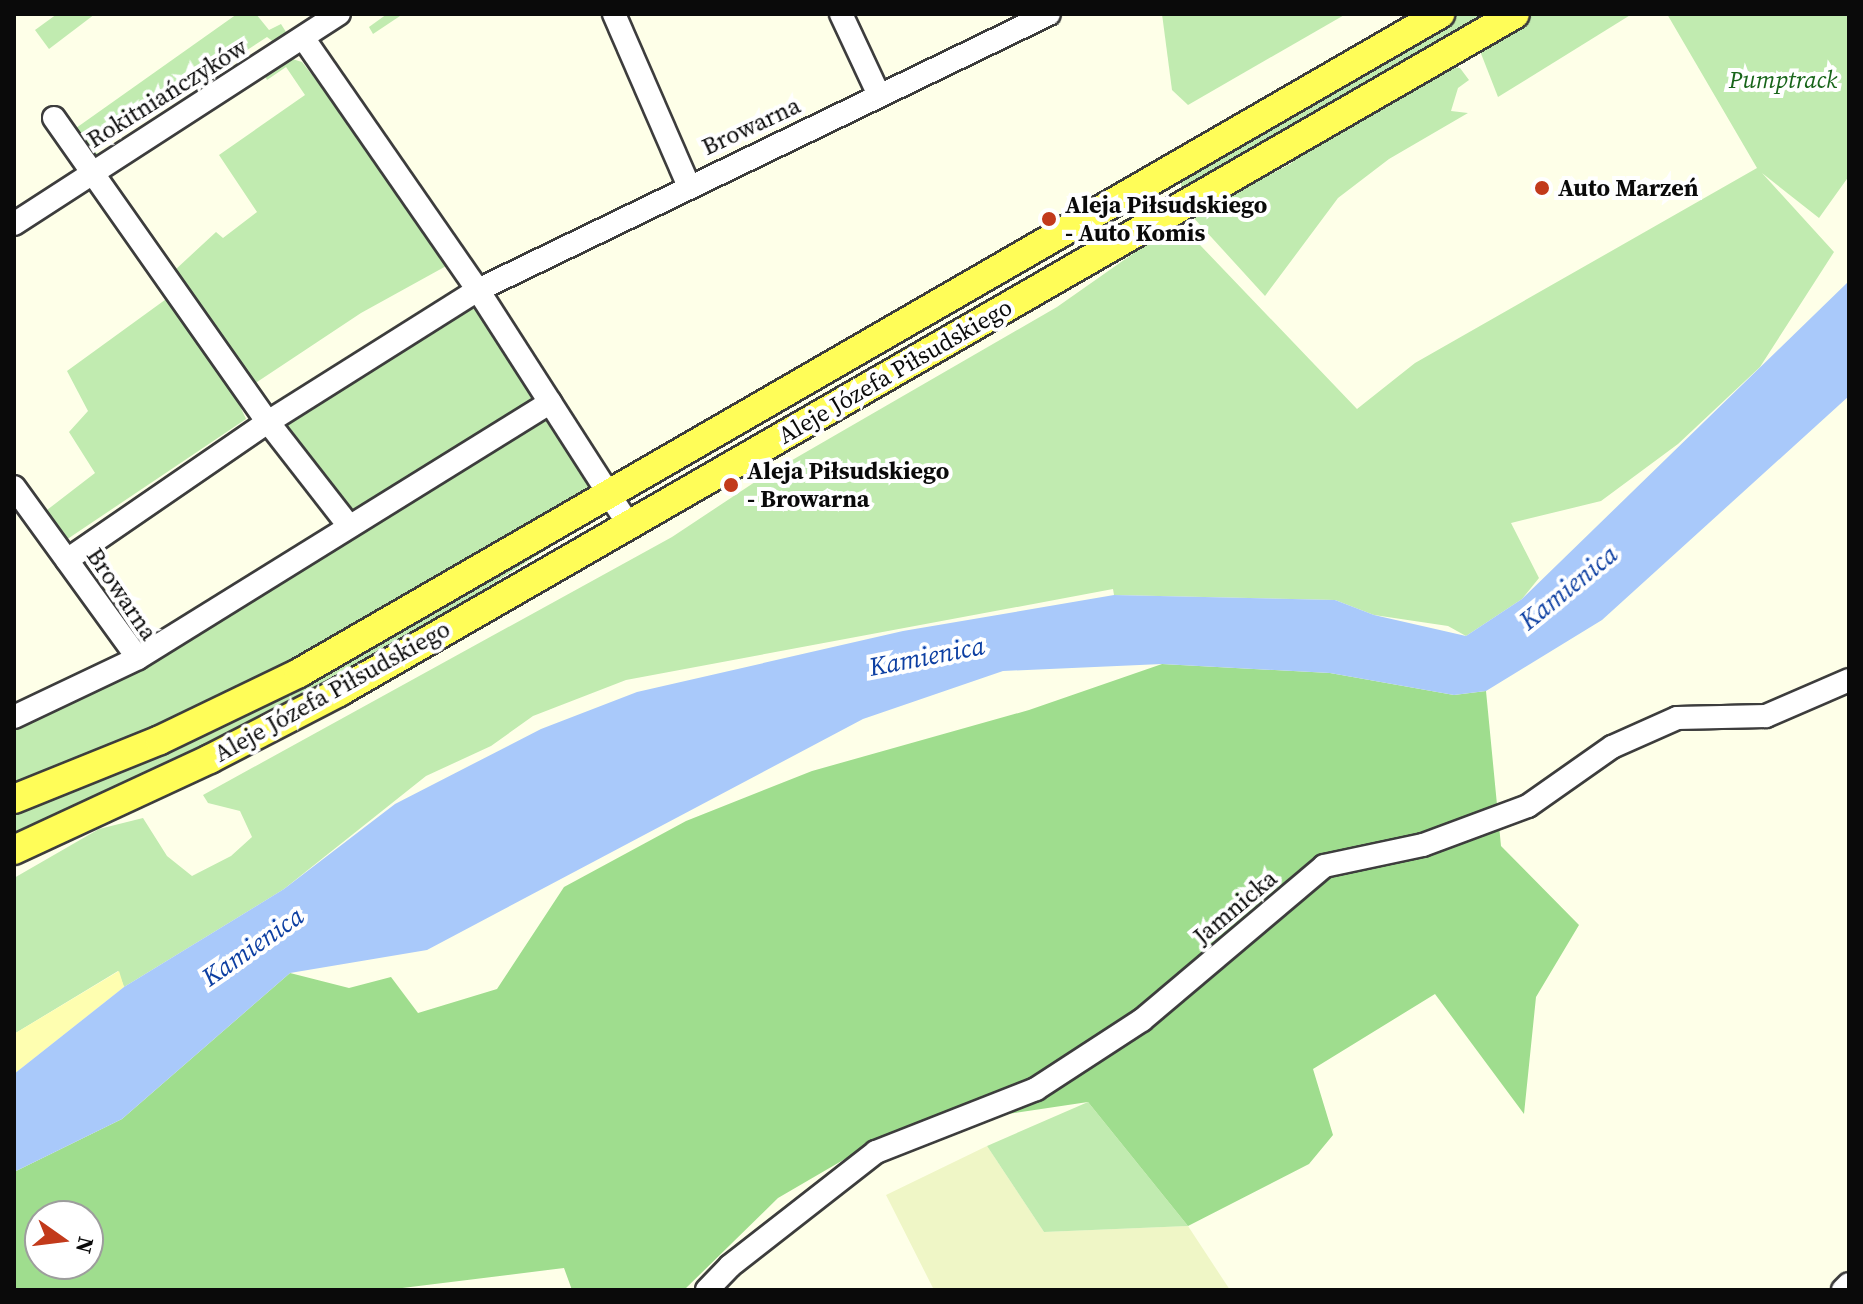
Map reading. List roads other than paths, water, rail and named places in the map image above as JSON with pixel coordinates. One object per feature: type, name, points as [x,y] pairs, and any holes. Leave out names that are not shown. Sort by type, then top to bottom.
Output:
[{"type":"main road","name":"Aleje Józefa Piłsudskiego","points":[[14,799],[160,740],[299,673],[1440,14]]},
{"type":"main road","name":"Aleje Józefa Piłsudskiego","points":[[14,850],[210,759],[326,698],[1515,14]]},
{"type":"main road","points":[[1160,174],[1179,207]]},
{"type":"street","name":"Rokitniańczyków","points":[[14,224],[93,169],[304,39],[339,14]]},
{"type":"street","points":[[614,14],[688,184]]},
{"type":"street","points":[[841,14],[879,95]]},
{"type":"street","name":"Browarna","points":[[67,560],[268,422],[478,290],[688,184],[1049,14]]},
{"type":"street","points":[[304,39],[478,290],[628,524]]},
{"type":"street","points":[[54,118],[93,169],[268,422],[349,526]]},
{"type":"street","points":[[138,658],[550,403]]},
{"type":"street","name":"Browarna","points":[[14,487],[138,658],[14,717]]},
{"type":"street","name":"Jamnicka","points":[[707,1290],[730,1266],[876,1152],[1036,1089],[1142,1020],[1324,866],[1423,845],[1528,806],[1612,747],[1677,718],[1766,716],[1849,680]]},
{"type":"street","points":[[1843,1290],[1849,1284]]},
{"type":"water","name":"Kamienica","points":[[1849,281],[1849,396],[1602,620],[1486,691],[1454,695],[1330,673],[1162,664],[1003,671],[863,719],[427,950],[290,973],[122,1119],[14,1172],[14,1074],[124,987],[284,889],[395,804],[541,729],[637,692],[903,631],[1114,595],[1335,600],[1374,615],[1466,636],[1522,599]]},
{"type":"place","name":"Auto Marzeń","points":[[1542,188]]},
{"type":"place","name":"Aleja Piłsudskiego - Auto Komis","points":[[1049,219]]},
{"type":"place","name":"Aleja Piłsudskiego - Browarna","points":[[731,485]]},
{"type":"park label","name":"Pumptrack","points":[[1783,80]]}]
